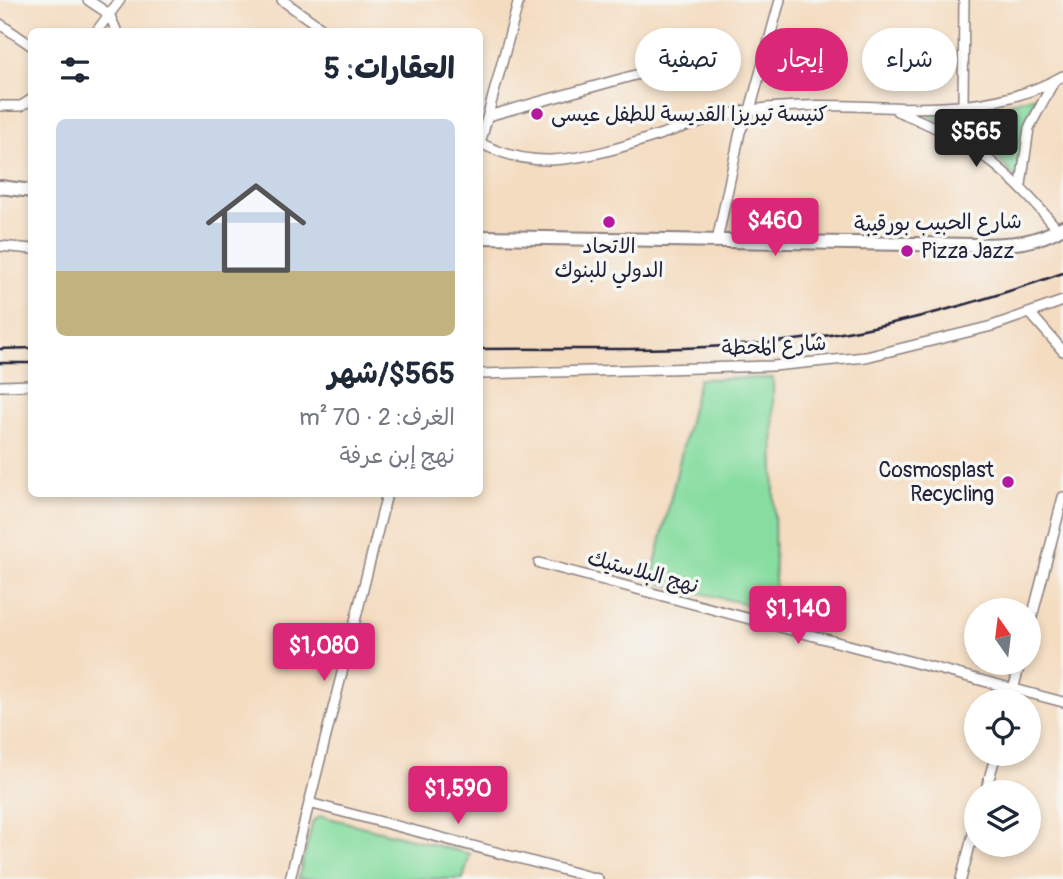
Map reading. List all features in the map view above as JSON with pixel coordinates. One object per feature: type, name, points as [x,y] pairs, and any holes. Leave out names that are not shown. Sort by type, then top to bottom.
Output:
[{"type":"street","points":[[88,0],[109,14],[115,28]]},
{"type":"street","points":[[99,28],[120,0]]},
{"type":"street","points":[[282,0],[321,28]]},
{"type":"street","points":[[483,133],[519,0]]},
{"type":"street","points":[[717,241],[740,132],[750,110],[780,0]]},
{"type":"street","points":[[963,107],[964,0]]},
{"type":"street","points":[[0,24],[28,43]]},
{"type":"street","points":[[488,116],[635,75]]},
{"type":"street","points":[[483,144],[502,154],[552,160],[585,155],[750,110],[834,106],[892,109],[963,107],[1014,98],[1063,76]]},
{"type":"street","points":[[1021,185],[1029,128],[1054,81]]},
{"type":"street","points":[[0,106],[21,106],[28,102]]},
{"type":"street","points":[[892,109],[957,138],[1021,185],[1060,229]]},
{"type":"street","points":[[0,187],[28,190]]},
{"type":"street","name":"شارع الحبيب بورقيبة","points":[[483,237],[1010,244],[1044,239],[1060,229]]},
{"type":"street","points":[[0,246],[28,249]]},
{"type":"street","name":"شارع المحطة","points":[[483,374],[773,366],[839,361],[923,345],[1063,301]]},
{"type":"street","points":[[1030,313],[1063,351]]},
{"type":"street","points":[[0,386],[28,385]]},
{"type":"street","points":[[290,879],[386,497]]},
{"type":"street","points":[[1037,598],[1063,498]]},
{"type":"street","name":"نهج البلاستيك","points":[[539,563],[1010,689]]},
{"type":"street","name":"نهج البلاستيك","points":[[1041,697],[1063,702]]},
{"type":"street","points":[[309,803],[598,879]]},
{"type":"street","points":[[961,879],[967,857]]},
{"type":"green space","points":[[1036,96],[1027,118],[1023,139],[1021,185],[989,151],[954,128],[925,114],[988,110]]},
{"type":"green space","points":[[773,378],[775,611],[651,581],[699,379]]},
{"type":"green space","points":[[321,816],[470,854],[463,879],[298,879],[313,821]]},
{"type":"railway","points":[[483,349],[686,348],[810,338],[875,327],[938,312],[1063,273]]},
{"type":"railway","points":[[0,349],[28,348]]},
{"type":"railway","points":[[0,363],[28,363]]},
{"type":"place","name":"كنيسة تيريزا القديسة للطفل عيسى","points":[[537,114]]},
{"type":"place","name":"الاتحاد الدولي للبنوك","points":[[609,222]]},
{"type":"place","name":"Pizza Jazz","points":[[907,251]]},
{"type":"place","name":"Cosmosplast Recycling","points":[[1008,482]]}]
